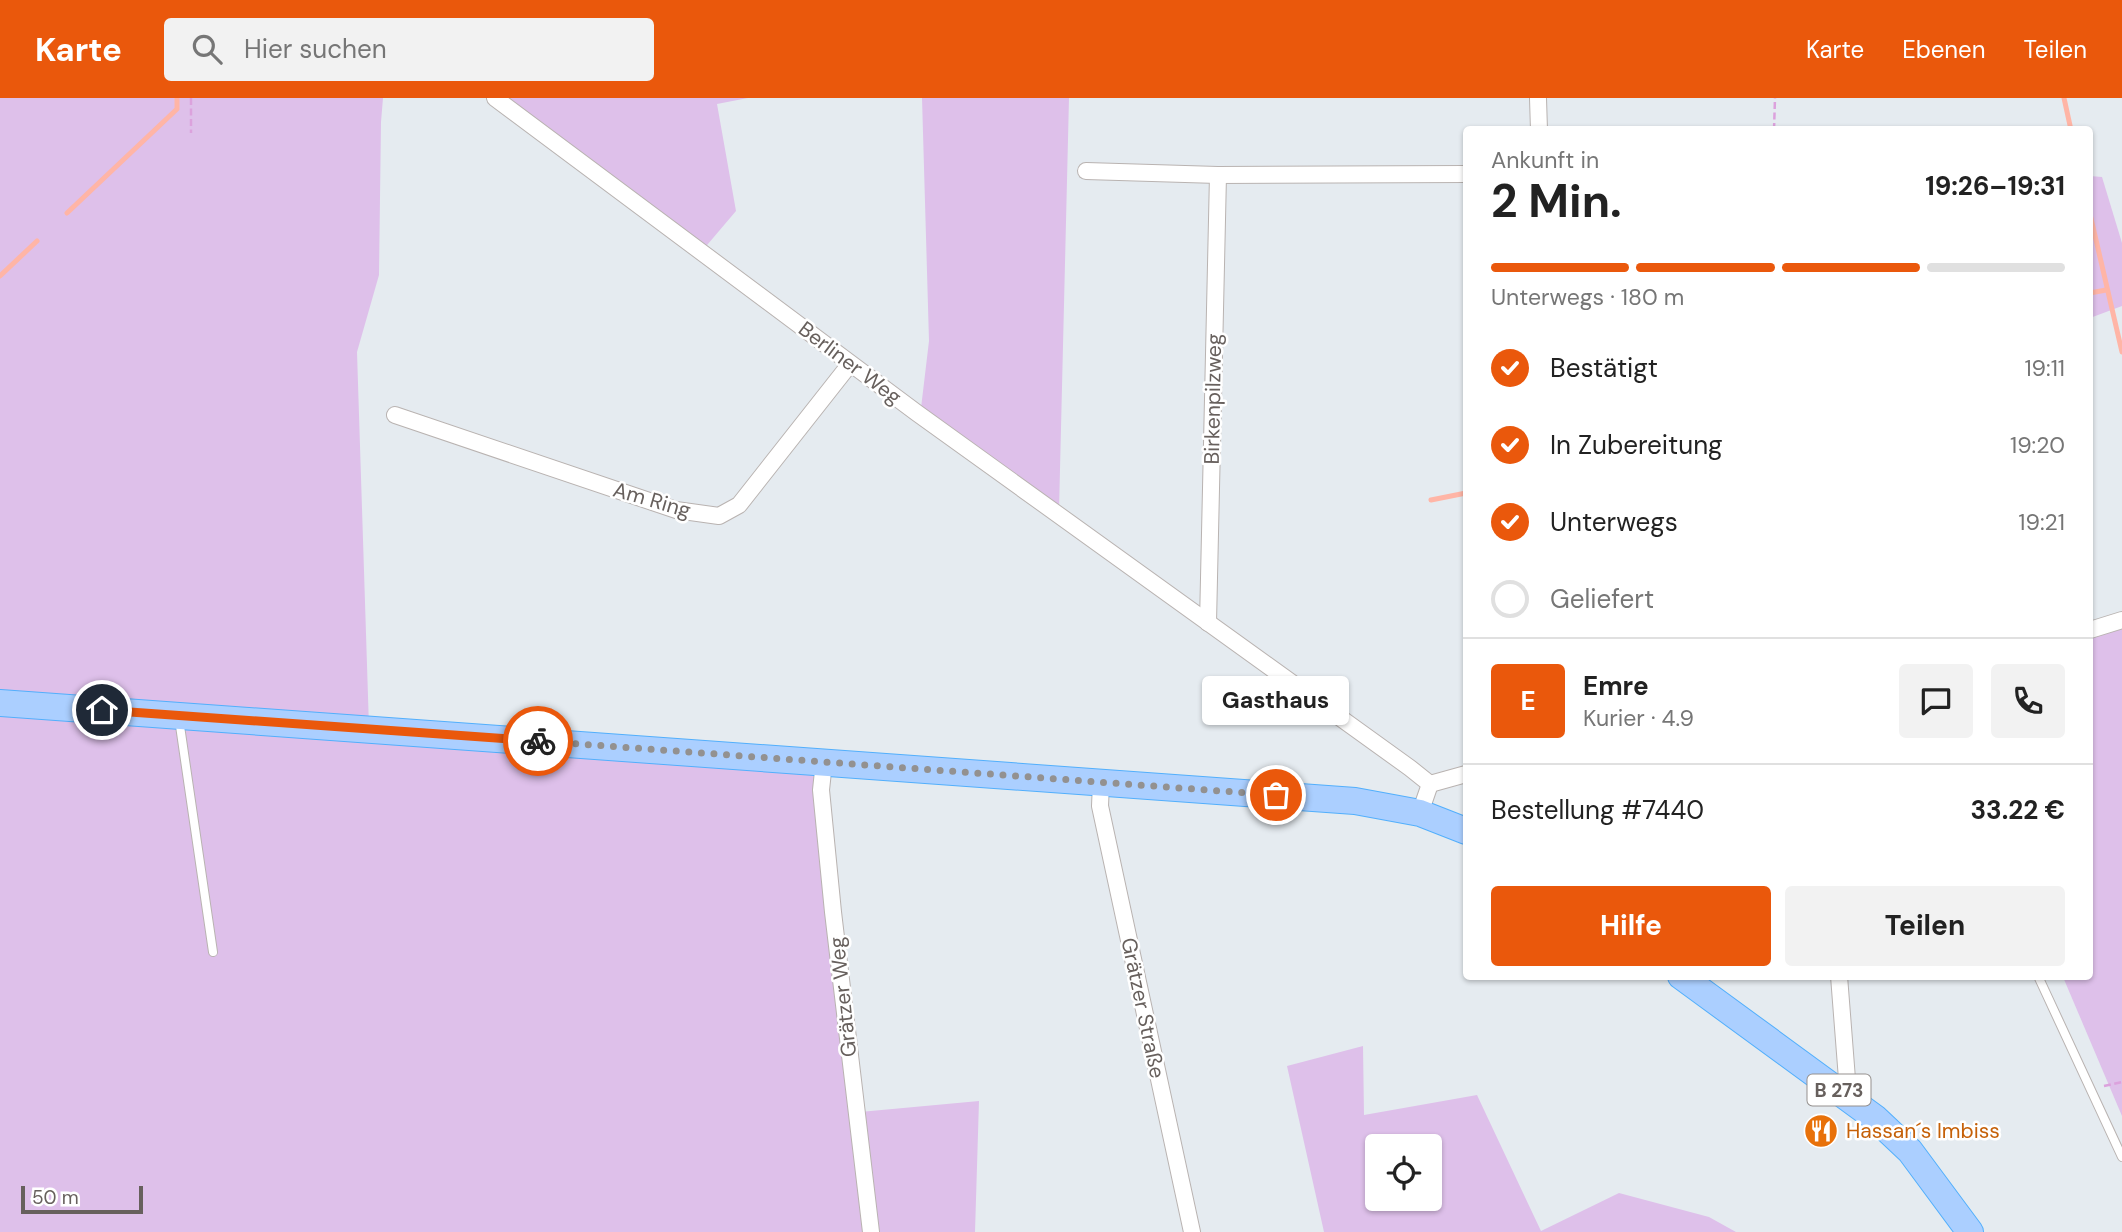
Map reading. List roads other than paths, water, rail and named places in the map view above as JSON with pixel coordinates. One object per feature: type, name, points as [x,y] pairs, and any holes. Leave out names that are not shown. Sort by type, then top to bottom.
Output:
[{"type":"main road","points":[[0,703],[1355,801],[1420,813],[1463,830]]},
{"type":"main road","name":"B 273","points":[[1687,980],[1875,1118],[1910,1150],[1970,1232]]},
{"type":"street","name":"Berliner Weg","points":[[495,98],[849,364],[1430,784]]},
{"type":"street","points":[[1538,98],[1539,126]]},
{"type":"street","points":[[1086,171],[1217,175],[1463,174]]},
{"type":"street","name":"Birkenpilzweg","points":[[1208,623],[1217,175]]},
{"type":"street","name":"Am Ring","points":[[395,415],[676,510],[719,516],[738,505],[849,364]]},
{"type":"street","points":[[2093,630],[2122,620]]},
{"type":"street","name":"Grätzer Weg","points":[[824,762],[821,790],[871,1232]]},
{"type":"street","points":[[1420,813],[1430,784],[1463,775]]},
{"type":"street","name":"Grätzer Straße","points":[[1101,783],[1100,806],[1192,1232]]},
{"type":"street","points":[[1839,980],[1847,1079],[1839,1090]]},
{"type":"lane","points":[[179,716],[213,952]]},
{"type":"lane","points":[[2040,980],[2122,1157]]},
{"type":"waterway","points":[[67,213],[177,109],[177,98]]},
{"type":"waterway","points":[[2064,98],[2070,126]]},
{"type":"waterway","points":[[2093,227],[2122,352]]},
{"type":"waterway","points":[[0,276],[37,241]]},
{"type":"waterway","points":[[2093,292],[2106,290]]},
{"type":"waterway","points":[[1431,500],[1463,494]]},
{"type":"place","name":"Gasthaus","points":[[1276,795]]},
{"type":"place","name":"Hassan´s Imbiss","points":[[1821,1131]]}]
